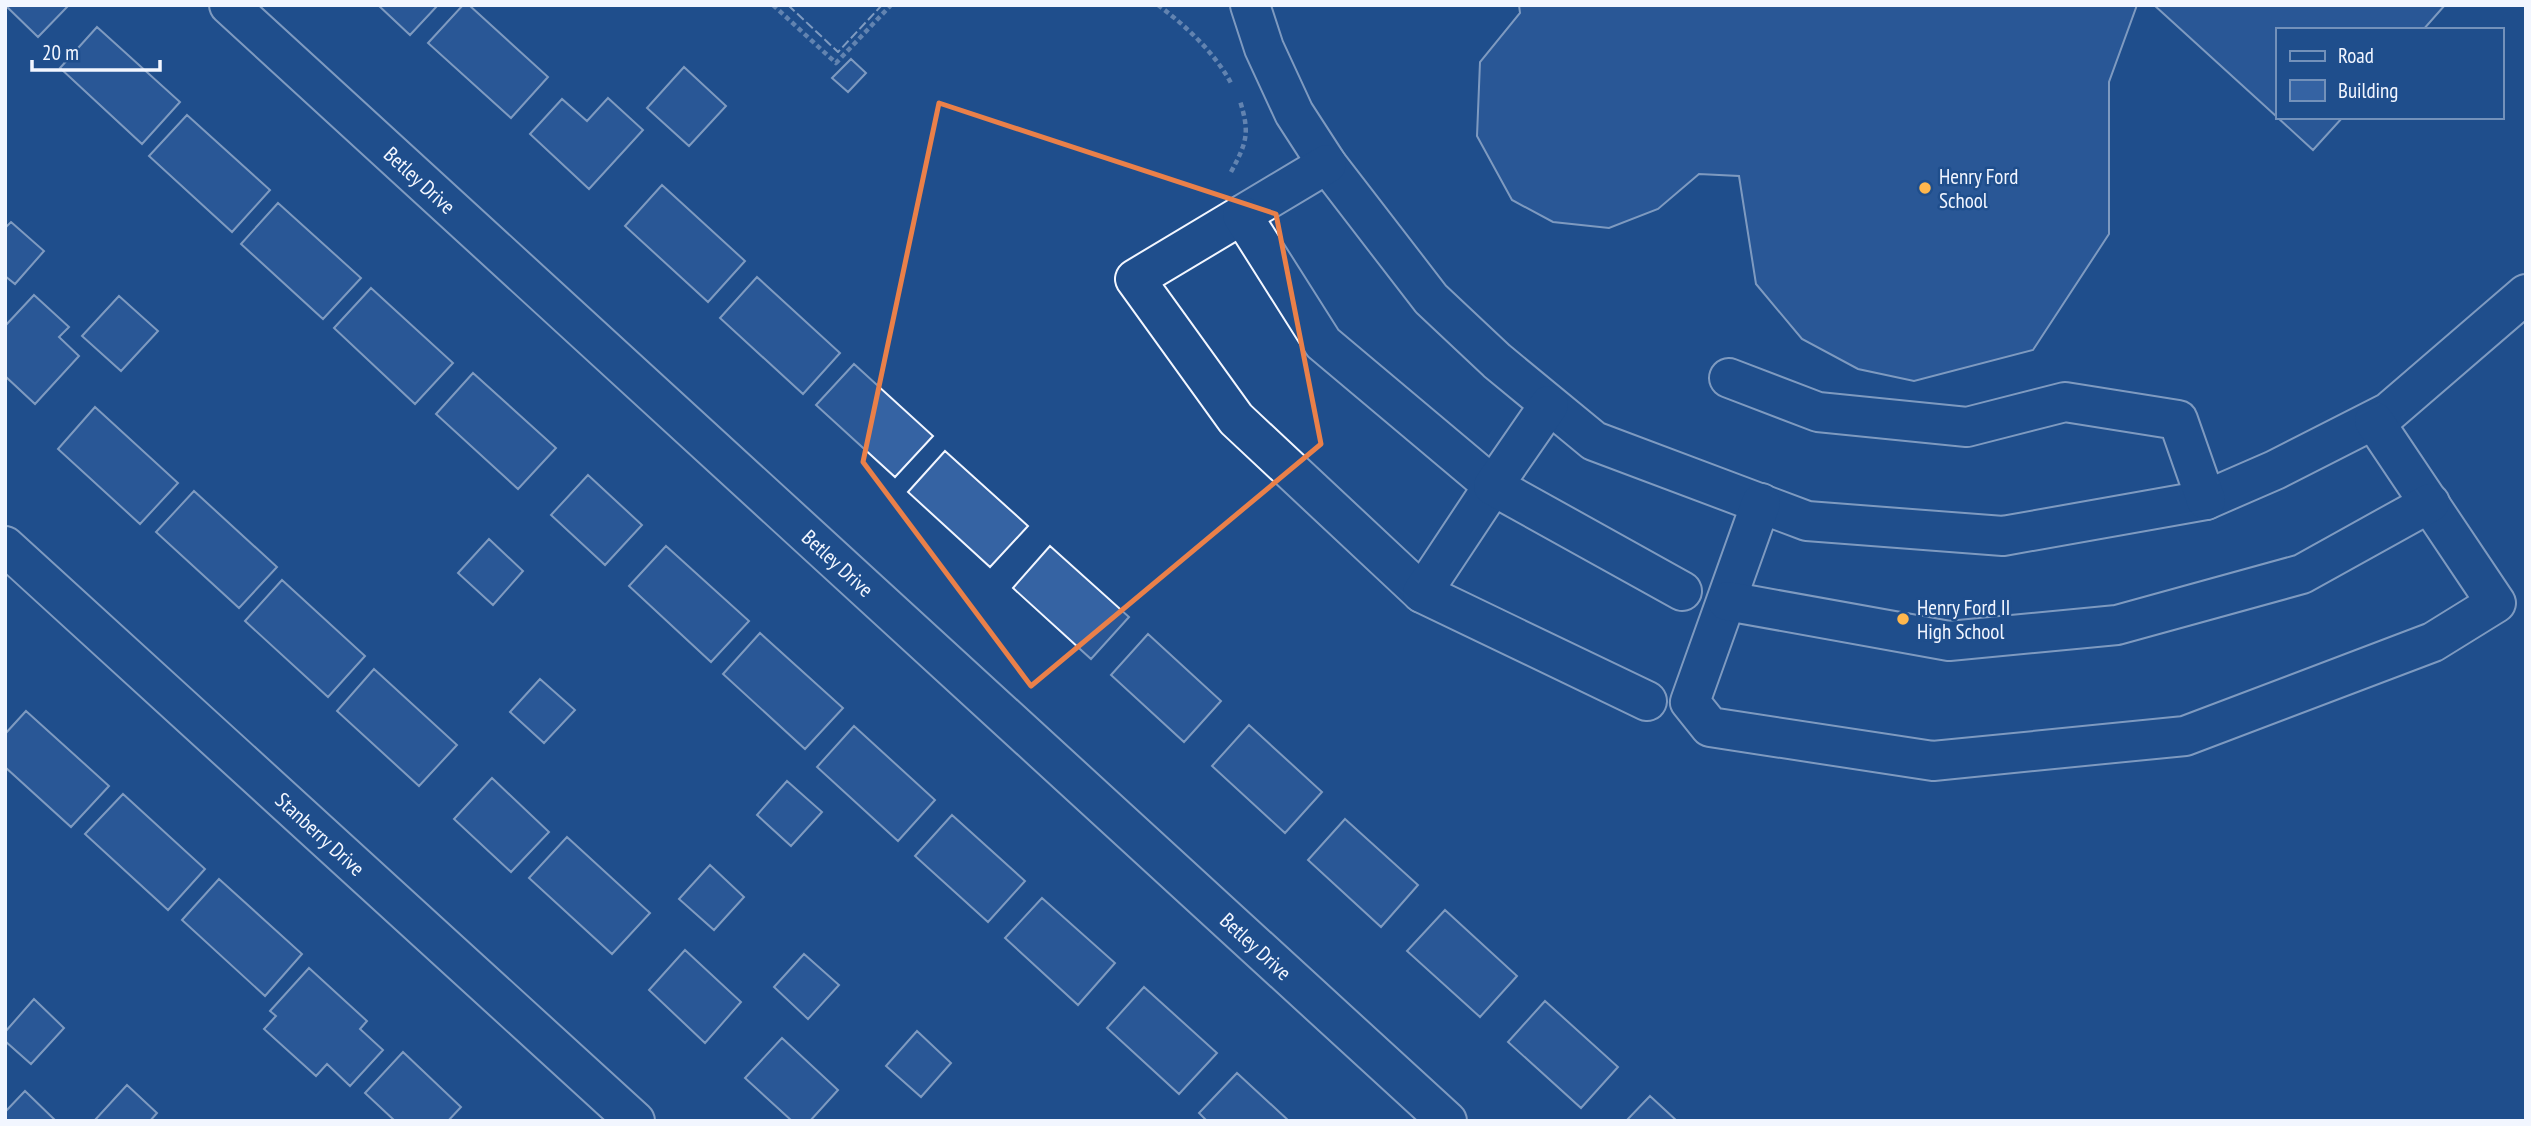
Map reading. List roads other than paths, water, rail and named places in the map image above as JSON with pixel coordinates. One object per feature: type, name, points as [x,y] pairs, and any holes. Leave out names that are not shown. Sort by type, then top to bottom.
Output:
[{"type":"street","name":"Betley Drive","points":[[229,5],[1447,1121]]},
{"type":"street","points":[[1250,5],[1264,48],[1294,113],[1327,164],[1431,299],[1497,361],[1594,441],[1807,521],[2003,536],[2206,500],[2275,470],[2389,412],[2526,294]]},
{"type":"street","points":[[1327,164],[1135,279],[1236,419],[1422,593],[1647,701]]},
{"type":"street","points":[[1242,215],[1323,343],[1493,486],[1682,592]]},
{"type":"street","points":[[1729,378],[1818,412],[1967,427],[2065,402],[2178,420],[2206,500]]},
{"type":"street","points":[[1422,593],[1549,405]]},
{"type":"street","points":[[1761,503],[1690,702],[1710,727],[1933,761],[2185,736],[2433,642],[2496,603],[2374,421]]},
{"type":"street","points":[[1727,601],[1949,640],[2117,625],[2302,574],[2430,503]]},
{"type":"street","name":"Stanberry Drive","points":[[5,546],[635,1121]]},
{"type":"place","name":"Henry Ford School","points":[[1925,188]]},
{"type":"place","name":"Henry Ford II High School","points":[[1903,619]]}]
